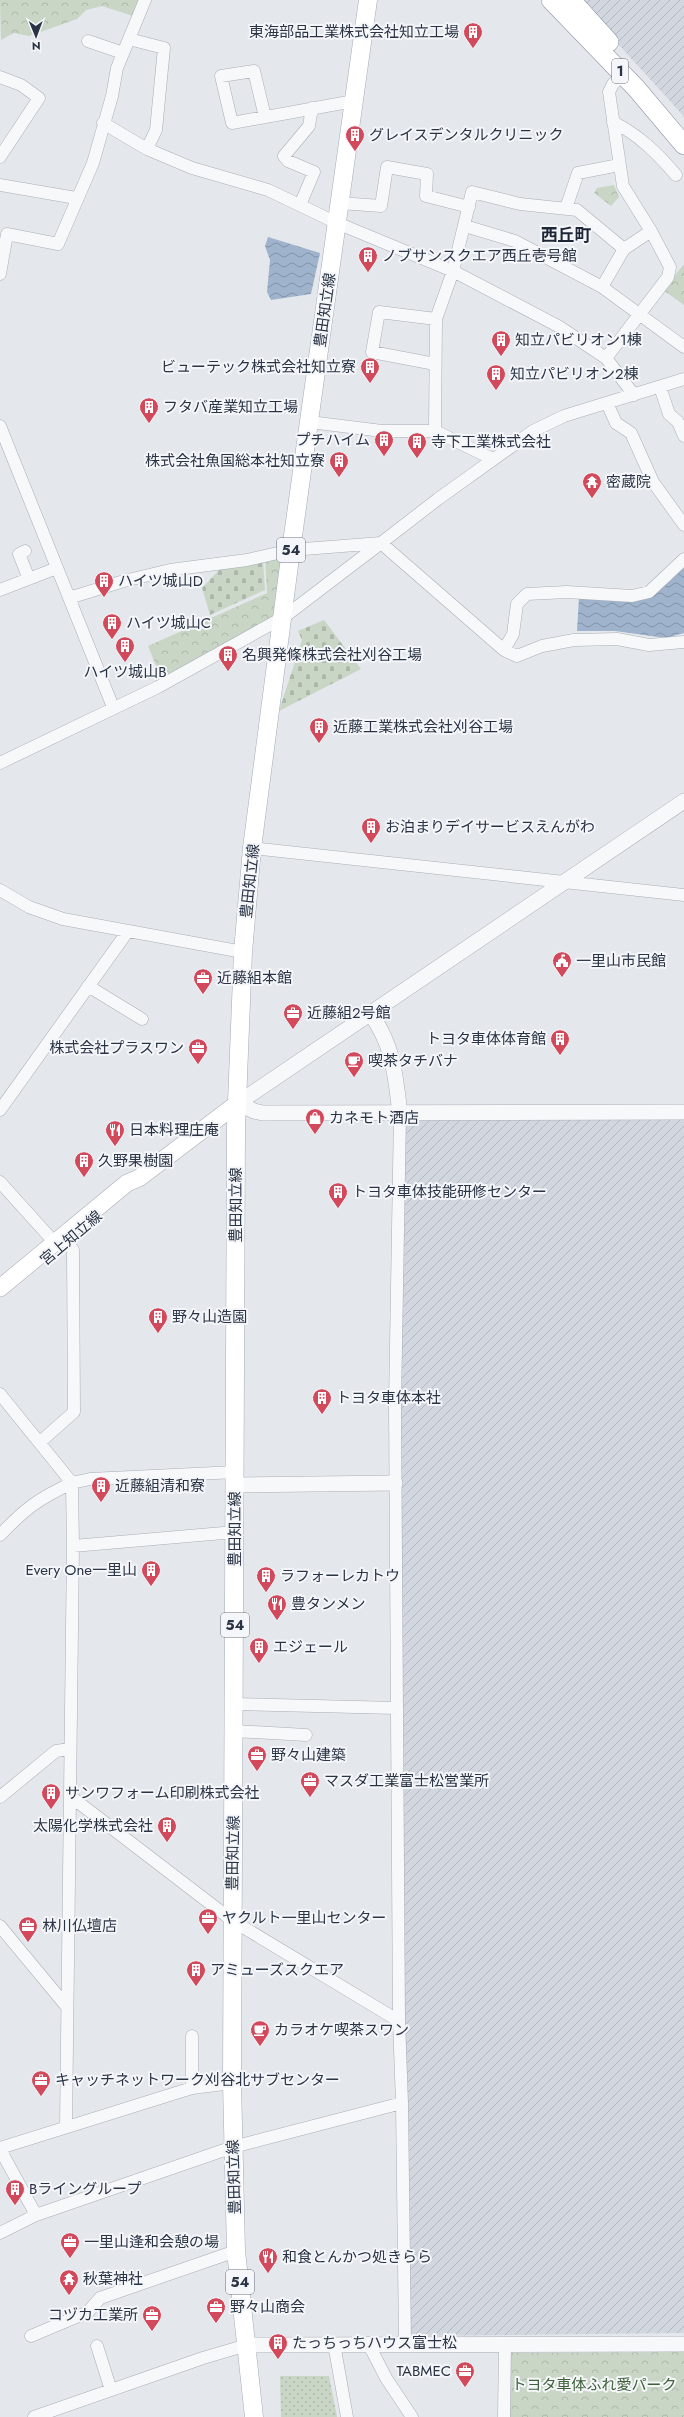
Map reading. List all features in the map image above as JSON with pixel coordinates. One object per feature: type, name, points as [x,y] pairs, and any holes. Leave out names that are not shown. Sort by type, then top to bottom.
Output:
[{"type":"highway","name":"1","points":[[551,0],[623,74],[684,145]]},
{"type":"highway","name":"1","points":[[571,0],[684,127]]},
{"type":"main road","name":"豊田知立線","points":[[254,2417],[236,2251],[232,2083],[235,1704],[236,1127],[243,952],[252,848],[284,617],[291,550],[368,0]]},
{"type":"main road","name":"宮上知立線","points":[[0,1288],[132,1188],[138,1178],[238,1103]]},
{"type":"main road","name":"宮上知立線","points":[[0,1297],[61,1243]]},
{"type":"street","points":[[0,274],[3,233],[58,244],[76,198],[93,163],[103,123],[112,96],[117,68],[145,0]]},
{"type":"street","points":[[129,39],[164,48],[156,130],[147,149]]},
{"type":"street","points":[[88,41],[123,53]]},
{"type":"street","points":[[264,117],[254,71],[221,76],[232,123],[354,101]]},
{"type":"street","points":[[606,358],[668,277],[670,267],[651,231],[623,186],[609,92],[613,84],[623,74]]},
{"type":"street","points":[[0,77],[21,84],[39,98],[0,156]]},
{"type":"street","points":[[300,205],[314,172],[288,161],[284,156],[310,126],[312,108]]},
{"type":"street","points":[[613,122],[642,140],[657,153],[676,175]]},
{"type":"street","points":[[103,123],[147,149],[205,172],[268,190],[337,223],[453,271],[558,326],[606,358],[634,395]]},
{"type":"street","points":[[566,208],[578,173],[619,165]]},
{"type":"street","points":[[340,203],[381,206],[387,167],[427,174],[426,196],[469,207]]},
{"type":"street","points":[[0,185],[76,198]]},
{"type":"street","points":[[435,431],[436,319],[453,271],[472,192],[520,204],[577,210],[589,218],[624,249]]},
{"type":"street","points":[[465,226],[515,242],[602,287],[641,314],[684,347]]},
{"type":"street","points":[[602,287],[624,249],[651,231]]},
{"type":"street","points":[[435,364],[372,352],[379,312],[436,319]]},
{"type":"street","points":[[0,763],[113,707],[158,687],[284,617],[493,459],[548,423],[684,379]]},
{"type":"street","points":[[660,387],[670,414],[678,422],[684,436]]},
{"type":"street","points":[[607,403],[616,423],[631,433],[653,482],[684,525]]},
{"type":"street","points":[[310,422],[382,431],[435,431],[493,459]]},
{"type":"street","points":[[0,426],[113,707]]},
{"type":"street","points":[[70,598],[124,581],[170,570],[247,560],[291,550],[381,543],[504,650],[517,656],[542,646],[574,640],[617,639],[649,645],[684,642]]},
{"type":"street","points":[[26,551],[19,554],[29,579]]},
{"type":"street","points":[[504,650],[513,634],[517,604],[526,594],[567,592],[632,596],[649,592],[684,559]]},
{"type":"street","points":[[0,590],[57,568]]},
{"type":"street","points":[[684,801],[238,1103],[254,1111],[263,1113],[684,1112]]},
{"type":"street","points":[[252,848],[567,881],[684,895]]},
{"type":"street","points":[[0,890],[28,907],[63,918],[243,952]]},
{"type":"street","points":[[0,1110],[128,931]]},
{"type":"street","points":[[88,986],[142,1019]]},
{"type":"street","points":[[370,1013],[381,1028],[393,1058],[400,1113],[395,1345],[395,1483],[399,2021],[402,2103],[405,2343]]},
{"type":"street","points":[[0,1182],[61,1243],[73,1250],[74,1412],[40,1442]]},
{"type":"street","points":[[0,1394],[72,1483],[73,1546],[66,2126]]},
{"type":"street","points":[[0,1535],[42,1496],[72,1483],[90,1479],[235,1479],[395,1483]]},
{"type":"street","points":[[73,1546],[235,1532]]},
{"type":"street","points":[[235,1704],[397,1708]]},
{"type":"street","points":[[234,1731],[306,1735]]},
{"type":"street","points":[[0,1797],[56,1751],[70,1749]]},
{"type":"street","points":[[70,1796],[233,1921],[399,2021]]},
{"type":"street","points":[[0,1926],[68,2007]]},
{"type":"street","points":[[192,2036],[192,2088]]},
{"type":"street","points":[[36,2215],[0,2149],[66,2126],[192,2088],[232,2083]]},
{"type":"street","points":[[0,2233],[36,2215],[233,2147],[402,2103]]},
{"type":"street","points":[[31,2336],[88,2312],[100,2298],[236,2251]]},
{"type":"street","points":[[368,2343],[386,2378],[412,2417]]},
{"type":"street","points":[[34,2417],[203,2358],[247,2345],[368,2343],[684,2344]]},
{"type":"street","points":[[334,2344],[347,2417]]},
{"type":"street","points":[[504,2417],[505,2344]]},
{"type":"street","points":[[97,2346],[111,2390]]},
{"type":"shaded area","points":[[578,0],[684,0],[684,117],[679,111]]},
{"type":"shaded area","points":[[684,1118],[684,2333],[410,2336],[405,2332],[398,1166],[405,1120]]},
{"type":"green space","points":[[0,0],[143,0],[136,17],[102,6],[86,10],[77,19],[29,36],[14,33],[1,40]]},
{"type":"green space","points":[[614,185],[619,197],[611,206],[594,193],[597,188]]},
{"type":"green space","points":[[684,264],[684,305],[663,290]]},
{"type":"green space","points":[[283,555],[276,615],[161,678],[148,646],[267,593],[265,559]]},
{"type":"green space","points":[[263,560],[265,590],[210,615],[202,588],[221,568]]},
{"type":"green space","points":[[324,620],[361,669],[279,711],[302,640],[298,631]]},
{"type":"green space","name":"トヨタ車体ふれ愛パーク","points":[[684,2352],[684,2417],[505,2417],[505,2353]]},
{"type":"green space","points":[[280,2376],[329,2376],[337,2417],[281,2417]]},
{"type":"water","points":[[268,237],[320,253],[311,294],[271,300],[267,292],[270,260],[265,246]]},
{"type":"water","points":[[684,559],[684,633],[666,638],[615,631],[577,631],[579,597],[631,600]]},
{"type":"place","name":"東海部品工業株式会社知立工場","points":[[473,49]]},
{"type":"place","name":"グレイスデンタルクリニック","points":[[355,152]]},
{"type":"place","name":"ノブサンスクエア西丘壱号館","points":[[368,273]]},
{"type":"place","name":"知立パビリオン1棟","points":[[501,357]]},
{"type":"place","name":"ビューテック株式会社知立寮","points":[[370,384]]},
{"type":"place","name":"知立パビリオン2棟","points":[[496,391]]},
{"type":"place","name":"フタバ産業知立工場","points":[[149,424]]},
{"type":"place","name":"プチハイム","points":[[384,457]]},
{"type":"place","name":"寺下工業株式会社","points":[[417,459]]},
{"type":"place","name":"株式会社魚国総本社知立寮","points":[[339,478]]},
{"type":"place","name":"密蔵院","points":[[592,499]]},
{"type":"place","name":"ハイツ城山D","points":[[104,598]]},
{"type":"place","name":"ハイツ城山C","points":[[112,640]]},
{"type":"place","name":"ハイツ城山B","points":[[125,663]]},
{"type":"place","name":"名興発條株式会社刈谷工場","points":[[228,672]]},
{"type":"place","name":"近藤工業株式会社刈谷工場","points":[[319,744]]},
{"type":"place","name":"お泊まりデイサービスえんがわ","points":[[371,844]]},
{"type":"place","name":"一里山市民館","points":[[562,978]]},
{"type":"place","name":"近藤組本館","points":[[203,995]]},
{"type":"place","name":"近藤組2号館","points":[[293,1030]]},
{"type":"place","name":"トヨタ車体体育館","points":[[560,1056]]},
{"type":"place","name":"株式会社プラスワン","points":[[198,1065]]},
{"type":"place","name":"喫茶タチバナ","points":[[354,1078]]},
{"type":"place","name":"カネモト酒店","points":[[315,1135]]},
{"type":"place","name":"日本料理庄庵","points":[[115,1147]]},
{"type":"place","name":"久野果樹園","points":[[84,1178]]},
{"type":"place","name":"トヨタ車体技能研修センター","points":[[338,1209]]},
{"type":"place","name":"野々山造園","points":[[158,1334]]},
{"type":"place","name":"トヨタ車体本社","points":[[322,1415]]},
{"type":"place","name":"近藤組清和寮","points":[[101,1503]]},
{"type":"place","name":"Every One一里山","points":[[151,1587]]},
{"type":"place","name":"ラフォーレカトウ","points":[[266,1593]]},
{"type":"place","name":"豊タンメン","points":[[277,1621]]},
{"type":"place","name":"エジェール","points":[[259,1664]]},
{"type":"place","name":"野々山建築","points":[[257,1772]]},
{"type":"place","name":"マスダ工業富士松営業所","points":[[310,1798]]},
{"type":"place","name":"サンワフォーム印刷株式会社","points":[[51,1810]]},
{"type":"place","name":"太陽化学株式会社","points":[[167,1843]]},
{"type":"place","name":"ヤクルト一里山センター","points":[[208,1935]]},
{"type":"place","name":"林川仏壇店","points":[[28,1943]]},
{"type":"place","name":"アミューズスクエア","points":[[196,1987]]},
{"type":"place","name":"カラオケ喫茶スワン","points":[[260,2047]]},
{"type":"place","name":"キャッチネットワーク刈谷北サブセンター","points":[[41,2097]]},
{"type":"place","name":"Bライングループ","points":[[15,2206]]},
{"type":"place","name":"一里山逢和会憩の場","points":[[70,2259]]},
{"type":"place","name":"和食とんかつ処きらら","points":[[268,2274]]},
{"type":"place","name":"秋葉神社","points":[[69,2296]]},
{"type":"place","name":"野々山商会","points":[[216,2324]]},
{"type":"place","name":"コヅカ工業所","points":[[152,2332]]},
{"type":"place","name":"たっちっちハウス富士松","points":[[278,2360]]},
{"type":"place","name":"TABMEC","points":[[465,2388]]},
{"type":"district","name":"西丘町","points":[[566,235]]}]
